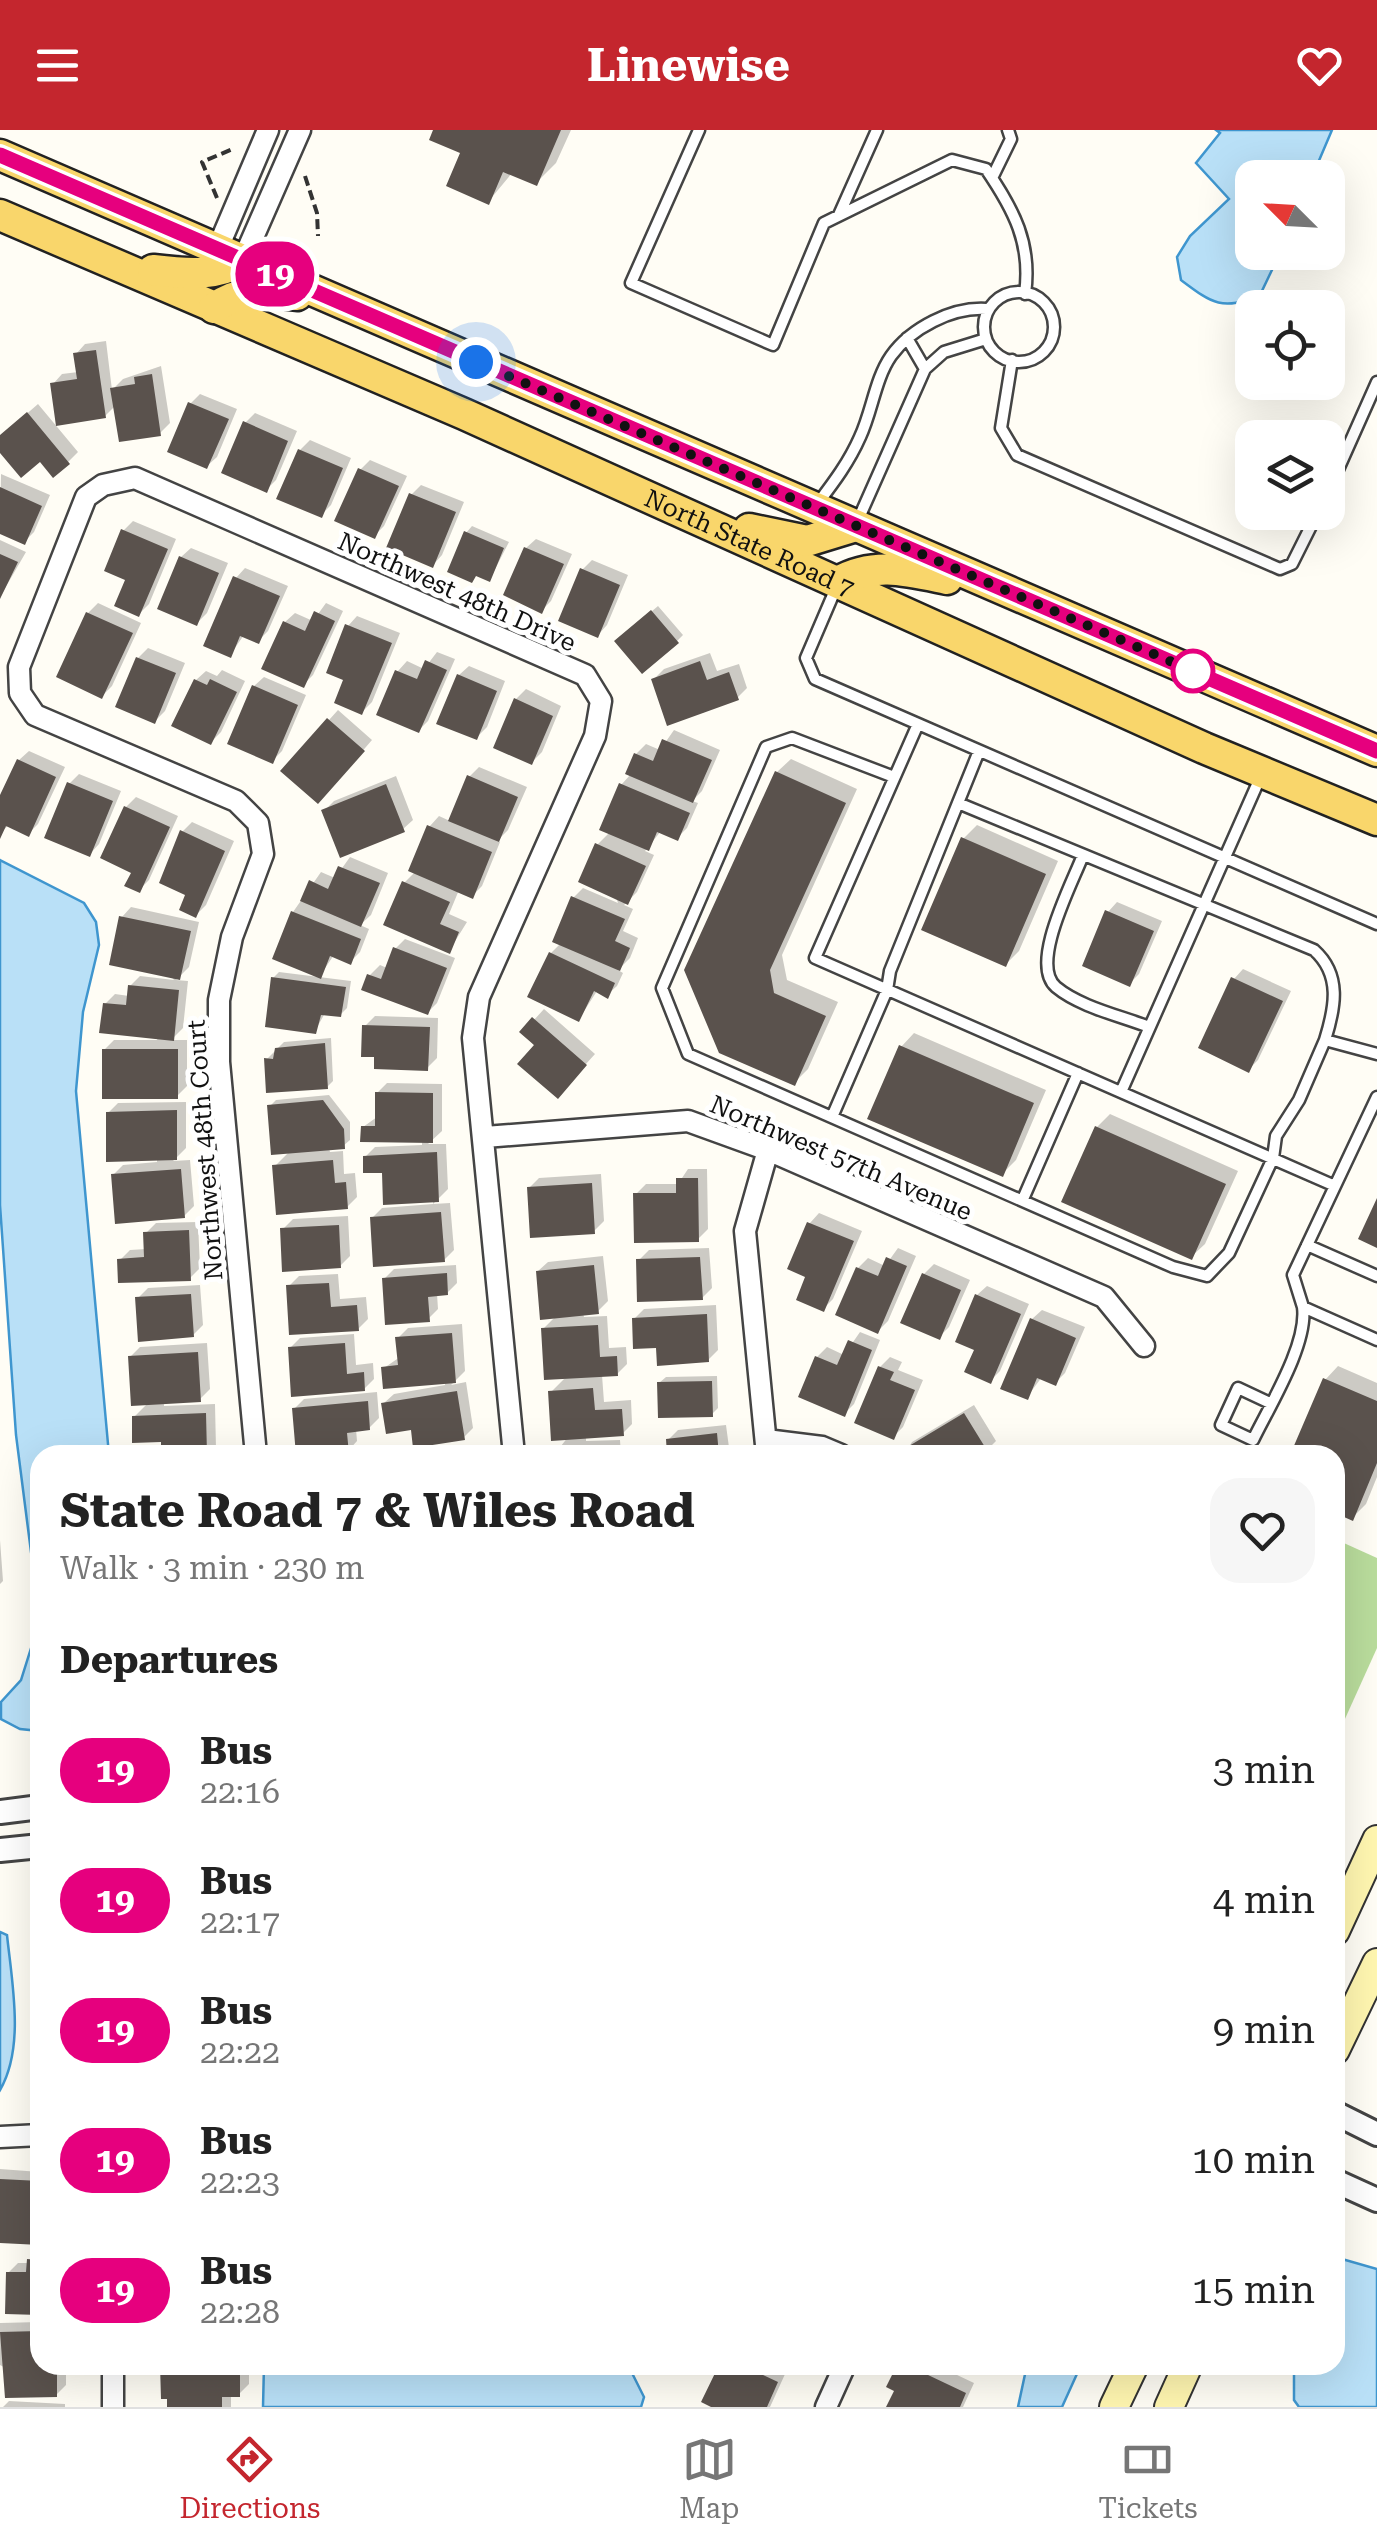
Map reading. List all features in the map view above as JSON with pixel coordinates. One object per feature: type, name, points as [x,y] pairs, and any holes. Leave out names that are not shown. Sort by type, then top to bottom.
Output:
[{"type":"main road","points":[[0,155],[1377,750]]},
{"type":"main road","name":"North State Road 7","points":[[0,215],[697,519],[1262,773],[1377,820]]},
{"type":"main road","points":[[120,267],[192,274],[224,271],[230,255]]},
{"type":"main road","points":[[214,308],[229,297],[259,290],[330,298]]},
{"type":"main road","points":[[697,519],[807,540],[856,526]]},
{"type":"main road","points":[[838,582],[854,573],[892,568],[1004,590]]},
{"type":"main road","points":[[1345,1910],[1377,1840]]},
{"type":"main road","points":[[1345,2029],[1377,1963]]},
{"type":"main road","points":[[1114,2407],[1129,2375]]},
{"type":"main road","points":[[1169,2407],[1183,2375]]},
{"type":"street","points":[[230,255],[268,130]]},
{"type":"street","points":[[230,255],[300,130]]},
{"type":"street","name":"Northwest 48th Drive","points":[[20,692],[19,667],[86,496],[103,486],[135,478],[585,675],[601,701],[595,736],[479,996],[473,1038],[513,1445]]},
{"type":"street","name":"Northwest 48th Court","points":[[20,692],[36,715],[236,801],[258,823],[262,854],[232,937],[219,1000],[219,1062],[255,1445]]},
{"type":"street","name":"Northwest 57th Avenue","points":[[485,1137],[688,1121],[768,1150],[1104,1297],[1144,1346]]},
{"type":"street","points":[[767,1445],[745,1231],[768,1150]]},
{"type":"street","points":[[0,1812],[30,1808]]},
{"type":"street","points":[[0,1850],[30,1847]]},
{"type":"street","points":[[1345,2118],[1377,2134]]},
{"type":"street","points":[[0,2137],[30,2136]]},
{"type":"street","points":[[1345,2185],[1377,2200]]},
{"type":"street","points":[[113,2375],[113,2407]]},
{"type":"street","points":[[826,2407],[841,2375]]},
{"type":"lane","points":[[698,130],[631,283],[774,345],[824,223],[952,160],[986,169],[992,178],[1030,260],[1024,294]]},
{"type":"lane","points":[[839,216],[877,130]]},
{"type":"lane","points":[[992,178],[1011,138],[1008,130]]},
{"type":"lane","points":[[1006,294],[1024,294],[1044,303],[1052,314],[1055,338],[1039,357],[1012,360],[1000,355],[986,338],[982,321],[986,310],[1006,294]]},
{"type":"lane","points":[[814,508],[844,470],[889,358],[908,338],[936,320],[970,308],[986,310]]},
{"type":"lane","points":[[908,338],[925,369]]},
{"type":"lane","points":[[856,526],[925,369],[944,352],[986,338]]},
{"type":"lane","points":[[1012,360],[1002,428],[1018,455],[1280,569],[1292,564],[1309,530]]},
{"type":"lane","points":[[1345,454],[1377,382]]},
{"type":"lane","points":[[838,582],[806,658],[814,679],[1377,924]]},
{"type":"lane","points":[[918,724],[815,958],[1335,1186]]},
{"type":"lane","points":[[894,777],[792,738],[766,747],[662,988],[688,1054],[1173,1267],[1208,1276],[1228,1253],[1272,1158],[1276,1136],[1299,1100],[1326,1040],[1334,1014],[1334,980],[1326,962],[1314,950],[958,803]]},
{"type":"lane","points":[[832,1116],[887,990],[890,971],[979,751]]},
{"type":"lane","points":[[1120,1092],[1262,773]]},
{"type":"lane","points":[[1082,856],[1046,950],[1046,972],[1054,986],[1068,994],[1150,1027]]},
{"type":"lane","points":[[1326,1040],[1377,1054]]},
{"type":"lane","points":[[1023,1200],[1078,1073]]},
{"type":"lane","points":[[1270,1403],[1238,1388],[1221,1426],[1254,1440],[1306,1325],[1293,1274],[1377,1097]]},
{"type":"lane","points":[[1307,1245],[1377,1276]]},
{"type":"lane","points":[[1304,1307],[1377,1340]]},
{"type":"path","points":[[219,202],[202,162],[235,149],[239,140]]},
{"type":"path","points":[[304,174],[317,216],[318,236]]},
{"type":"green space","points":[[1345,1544],[1377,1558],[1377,1648],[1345,1719]]},
{"type":"water","points":[[1216,130],[1332,130],[1319,160],[1235,160],[1235,270],[1272,270],[1262,290],[1235,290],[1235,303],[1227,304],[1210,300],[1181,280],[1177,257],[1190,236],[1229,199],[1196,163],[1220,133]]},
{"type":"water","points":[[0,860],[84,903],[96,922],[99,945],[83,1012],[76,1091],[108,1445],[30,1445],[30,1544],[16,1435],[0,1205]]},
{"type":"water","points":[[30,1651],[30,1730],[1,1719],[1,1702],[21,1680]]},
{"type":"water","points":[[0,1932],[7,1935],[15,2035],[8,2073],[0,2090]]},
{"type":"water","points":[[1345,2260],[1377,2269],[1377,2407],[1299,2407],[1294,2400],[1294,2375],[1345,2375]]},
{"type":"water","points":[[264,2375],[633,2375],[644,2397],[641,2407],[263,2407]]},
{"type":"water","points":[[1025,2375],[1076,2375],[1062,2407],[1018,2407]]},
{"type":"building","points":[[433,130],[561,130],[537,186],[503,172],[489,205],[446,186],[460,153],[429,140]]},
{"type":"building","points":[[96,350],[106,418],[56,426],[50,383],[77,379],[73,353]]},
{"type":"building","points":[[152,374],[161,436],[119,442],[110,388],[135,384],[134,377]]},
{"type":"building","points":[[188,402],[229,419],[207,469],[167,452]]},
{"type":"building","points":[[27,412],[70,464],[53,478],[40,462],[21,478],[0,453],[0,435]]},
{"type":"building","points":[[243,421],[288,441],[267,493],[221,473]]},
{"type":"building","points":[[298,449],[343,468],[322,518],[276,499]]},
{"type":"building","points":[[358,468],[399,486],[375,539],[334,521]]},
{"type":"building","points":[[0,487],[42,506],[25,545],[0,534]]},
{"type":"building","points":[[409,493],[456,512],[433,568],[386,548]]},
{"type":"building","points":[[121,529],[168,549],[139,617],[114,606],[125,580],[104,571]]},
{"type":"building","points":[[464,531],[504,548],[490,582],[476,576],[472,583],[447,572]]},
{"type":"building","points":[[524,547],[564,564],[542,614],[503,595]]},
{"type":"building","points":[[0,554],[18,562],[0,599]]},
{"type":"building","points":[[179,556],[219,573],[197,626],[157,609]]},
{"type":"building","points":[[580,568],[620,585],[598,638],[558,621]]},
{"type":"building","points":[[233,576],[280,596],[259,644],[240,636],[231,658],[203,646]]},
{"type":"building","points":[[651,610],[679,643],[642,674],[614,641]]},
{"type":"building","points":[[314,611],[335,621],[304,688],[261,669],[283,621],[305,631]]},
{"type":"building","points":[[86,612],[133,633],[102,699],[56,677]]},
{"type":"building","points":[[345,624],[392,643],[362,715],[334,703],[343,680],[326,673]]},
{"type":"building","points":[[136,657],[176,673],[155,724],[115,707]]},
{"type":"building","points":[[425,660],[447,670],[419,733],[376,715],[395,670],[417,679]]},
{"type":"building","points":[[700,661],[707,680],[729,672],[739,700],[667,726],[651,679]]},
{"type":"building","points":[[457,674],[497,691],[477,740],[436,724]]},
{"type":"building","points":[[194,679],[207,685],[210,679],[237,692],[211,745],[171,726]]},
{"type":"building","points":[[252,685],[298,705],[273,764],[227,744]]},
{"type":"building","points":[[514,698],[553,716],[532,765],[493,748]]},
{"type":"building","points":[[327,718],[365,751],[318,804],[280,771]]},
{"type":"building","points":[[662,739],[712,760],[693,803],[625,774],[634,753],[653,761]]},
{"type":"building","points":[[17,759],[56,777],[29,837],[6,826],[0,839],[0,795]]},
{"type":"building","points":[[775,771],[846,803],[770,970],[774,993],[826,1016],[795,1086],[719,1053],[684,970]]},
{"type":"building","points":[[467,775],[518,797],[499,842],[448,821]]},
{"type":"building","points":[[67,782],[113,801],[90,857],[44,838]]},
{"type":"building","points":[[619,783],[690,813],[678,841],[657,832],[649,851],[599,830]]},
{"type":"building","points":[[386,784],[405,832],[340,858],[321,810]]},
{"type":"building","points":[[124,806],[170,827],[140,893],[124,886],[131,873],[100,858]]},
{"type":"building","points":[[427,825],[492,852],[473,899],[408,871]]},
{"type":"building","points":[[180,830],[225,851],[196,918],[179,910],[185,895],[159,883]]},
{"type":"building","points":[[961,837],[1046,874],[1006,967],[921,930]]},
{"type":"building","points":[[595,843],[646,866],[628,905],[578,882]]},
{"type":"building","points":[[338,866],[380,883],[361,927],[300,901],[309,880],[328,889]]},
{"type":"building","points":[[402,881],[450,902],[440,924],[459,932],[450,954],[383,925]]},
{"type":"building","points":[[571,896],[625,919],[615,941],[630,948],[620,971],[552,942]]},
{"type":"building","points":[[1105,910],[1154,931],[1130,987],[1082,966]]},
{"type":"building","points":[[291,911],[361,939],[351,965],[330,956],[321,979],[272,959]]},
{"type":"building","points":[[119,916],[191,931],[180,980],[109,965]]},
{"type":"building","points":[[393,947],[447,968],[428,1015],[361,990],[367,974],[381,979]]},
{"type":"building","points":[[549,952],[615,983],[608,999],[594,991],[579,1022],[527,997]]},
{"type":"building","points":[[271,977],[346,987],[341,1017],[321,1015],[316,1034],[265,1027]]},
{"type":"building","points":[[1231,977],[1283,1001],[1249,1073],[1198,1048]]},
{"type":"building","points":[[128,985],[179,990],[174,1041],[99,1033],[103,1003],[126,1005]]},
{"type":"building","points":[[532,1017],[587,1065],[558,1099],[517,1064],[534,1045],[519,1032]]},
{"type":"building","points":[[362,1025],[430,1027],[428,1071],[374,1069],[374,1057],[361,1057]]},
{"type":"building","points":[[325,1043],[328,1089],[266,1093],[264,1058],[273,1059],[275,1048]]},
{"type":"building","points":[[899,1045],[1034,1103],[1003,1177],[867,1119]]},
{"type":"building","points":[[102,1049],[178,1049],[178,1099],[102,1099]]},
{"type":"building","points":[[375,1092],[433,1093],[433,1143],[360,1142],[361,1126],[375,1126]]},
{"type":"building","points":[[323,1100],[344,1129],[345,1149],[271,1155],[267,1105]]},
{"type":"building","points":[[177,1110],[177,1160],[106,1162],[106,1112]]},
{"type":"building","points":[[1095,1126],[1226,1184],[1192,1260],[1061,1202]]},
{"type":"building","points":[[437,1152],[439,1202],[383,1205],[382,1173],[363,1173],[363,1156]]},
{"type":"building","points":[[333,1160],[335,1183],[346,1182],[348,1209],[276,1215],[272,1165]]},
{"type":"building","points":[[181,1169],[185,1218],[115,1224],[111,1174]]},
{"type":"building","points":[[676,1178],[698,1178],[699,1242],[634,1243],[633,1193],[676,1193]]},
{"type":"building","points":[[592,1183],[595,1234],[530,1238],[527,1187]]},
{"type":"building","points":[[1377,1198],[1377,1248],[1358,1239]]},
{"type":"building","points":[[441,1212],[445,1262],[373,1267],[370,1217]]},
{"type":"building","points":[[807,1222],[854,1241],[824,1312],[796,1300],[805,1277],[787,1269]]},
{"type":"building","points":[[339,1225],[341,1268],[282,1272],[280,1228]]},
{"type":"building","points":[[189,1230],[191,1281],[118,1283],[117,1259],[144,1257],[143,1232]]},
{"type":"building","points":[[700,1257],[703,1300],[637,1302],[636,1259]]},
{"type":"building","points":[[886,1257],[907,1266],[878,1334],[835,1315],[856,1267],[878,1276]]},
{"type":"building","points":[[594,1265],[599,1314],[540,1320],[536,1271]]},
{"type":"building","points":[[447,1273],[448,1295],[428,1297],[430,1322],[385,1325],[382,1278]]},
{"type":"building","points":[[922,1273],[961,1290],[940,1340],[900,1323]]},
{"type":"building","points":[[329,1283],[331,1307],[357,1305],[359,1331],[289,1335],[286,1285]]},
{"type":"building","points":[[191,1294],[194,1337],[138,1342],[135,1297]]},
{"type":"building","points":[[975,1294],[1021,1314],[991,1384],[964,1372],[974,1350],[955,1342]]},
{"type":"building","points":[[707,1314],[709,1362],[657,1366],[656,1348],[633,1349],[632,1318]]},
{"type":"building","points":[[1030,1318],[1076,1338],[1056,1386],[1037,1378],[1028,1400],[1000,1389]]},
{"type":"building","points":[[598,1325],[600,1357],[617,1356],[618,1376],[544,1380],[541,1328]]},
{"type":"building","points":[[452,1333],[456,1383],[383,1389],[381,1367],[398,1365],[395,1337]]},
{"type":"building","points":[[848,1340],[872,1350],[845,1417],[798,1397],[815,1356],[837,1365]]},
{"type":"building","points":[[345,1343],[347,1374],[364,1372],[365,1391],[291,1397],[288,1347]]},
{"type":"building","points":[[198,1352],[201,1402],[131,1406],[128,1356]]},
{"type":"building","points":[[878,1366],[894,1372],[890,1380],[915,1390],[894,1440],[854,1423]]},
{"type":"building","points":[[1323,1378],[1377,1401],[1377,1463],[1353,1521],[1345,1517],[1345,1445],[1294,1445]]},
{"type":"building","points":[[712,1381],[713,1417],[658,1418],[657,1382]]},
{"type":"building","points":[[593,1388],[595,1410],[622,1409],[624,1436],[551,1441],[548,1391]]},
{"type":"building","points":[[457,1391],[465,1440],[413,1445],[411,1430],[386,1434],[381,1403]]},
{"type":"building","points":[[368,1401],[370,1430],[347,1433],[348,1445],[295,1445],[292,1408]]},
{"type":"building","points":[[206,1413],[207,1445],[132,1443],[132,1416]]},
{"type":"building","points":[[964,1413],[984,1445],[911,1445]]},
{"type":"building","points":[[717,1433],[718,1445],[666,1445],[666,1439]]},
{"type":"building","points":[[0,2179],[30,2180],[30,2244],[0,2243]]},
{"type":"building","points":[[30,2259],[30,2315],[5,2314],[6,2272],[26,2272]]},
{"type":"building","points":[[30,2331],[30,2375],[57,2375],[57,2397],[5,2398],[0,2332]]},
{"type":"building","points":[[160,2375],[240,2375],[240,2397],[222,2397],[222,2407],[167,2407],[167,2399],[161,2399]]},
{"type":"building","points":[[714,2375],[763,2375],[778,2382],[767,2407],[711,2407],[701,2402]]},
{"type":"building","points":[[892,2375],[928,2375],[966,2393],[960,2407],[886,2407],[894,2391],[886,2387]]},
{"type":"bus line","name":"19","points":[[0,155],[1377,751]]},
{"type":"route","points":[[476,362],[1193,671]]}]
